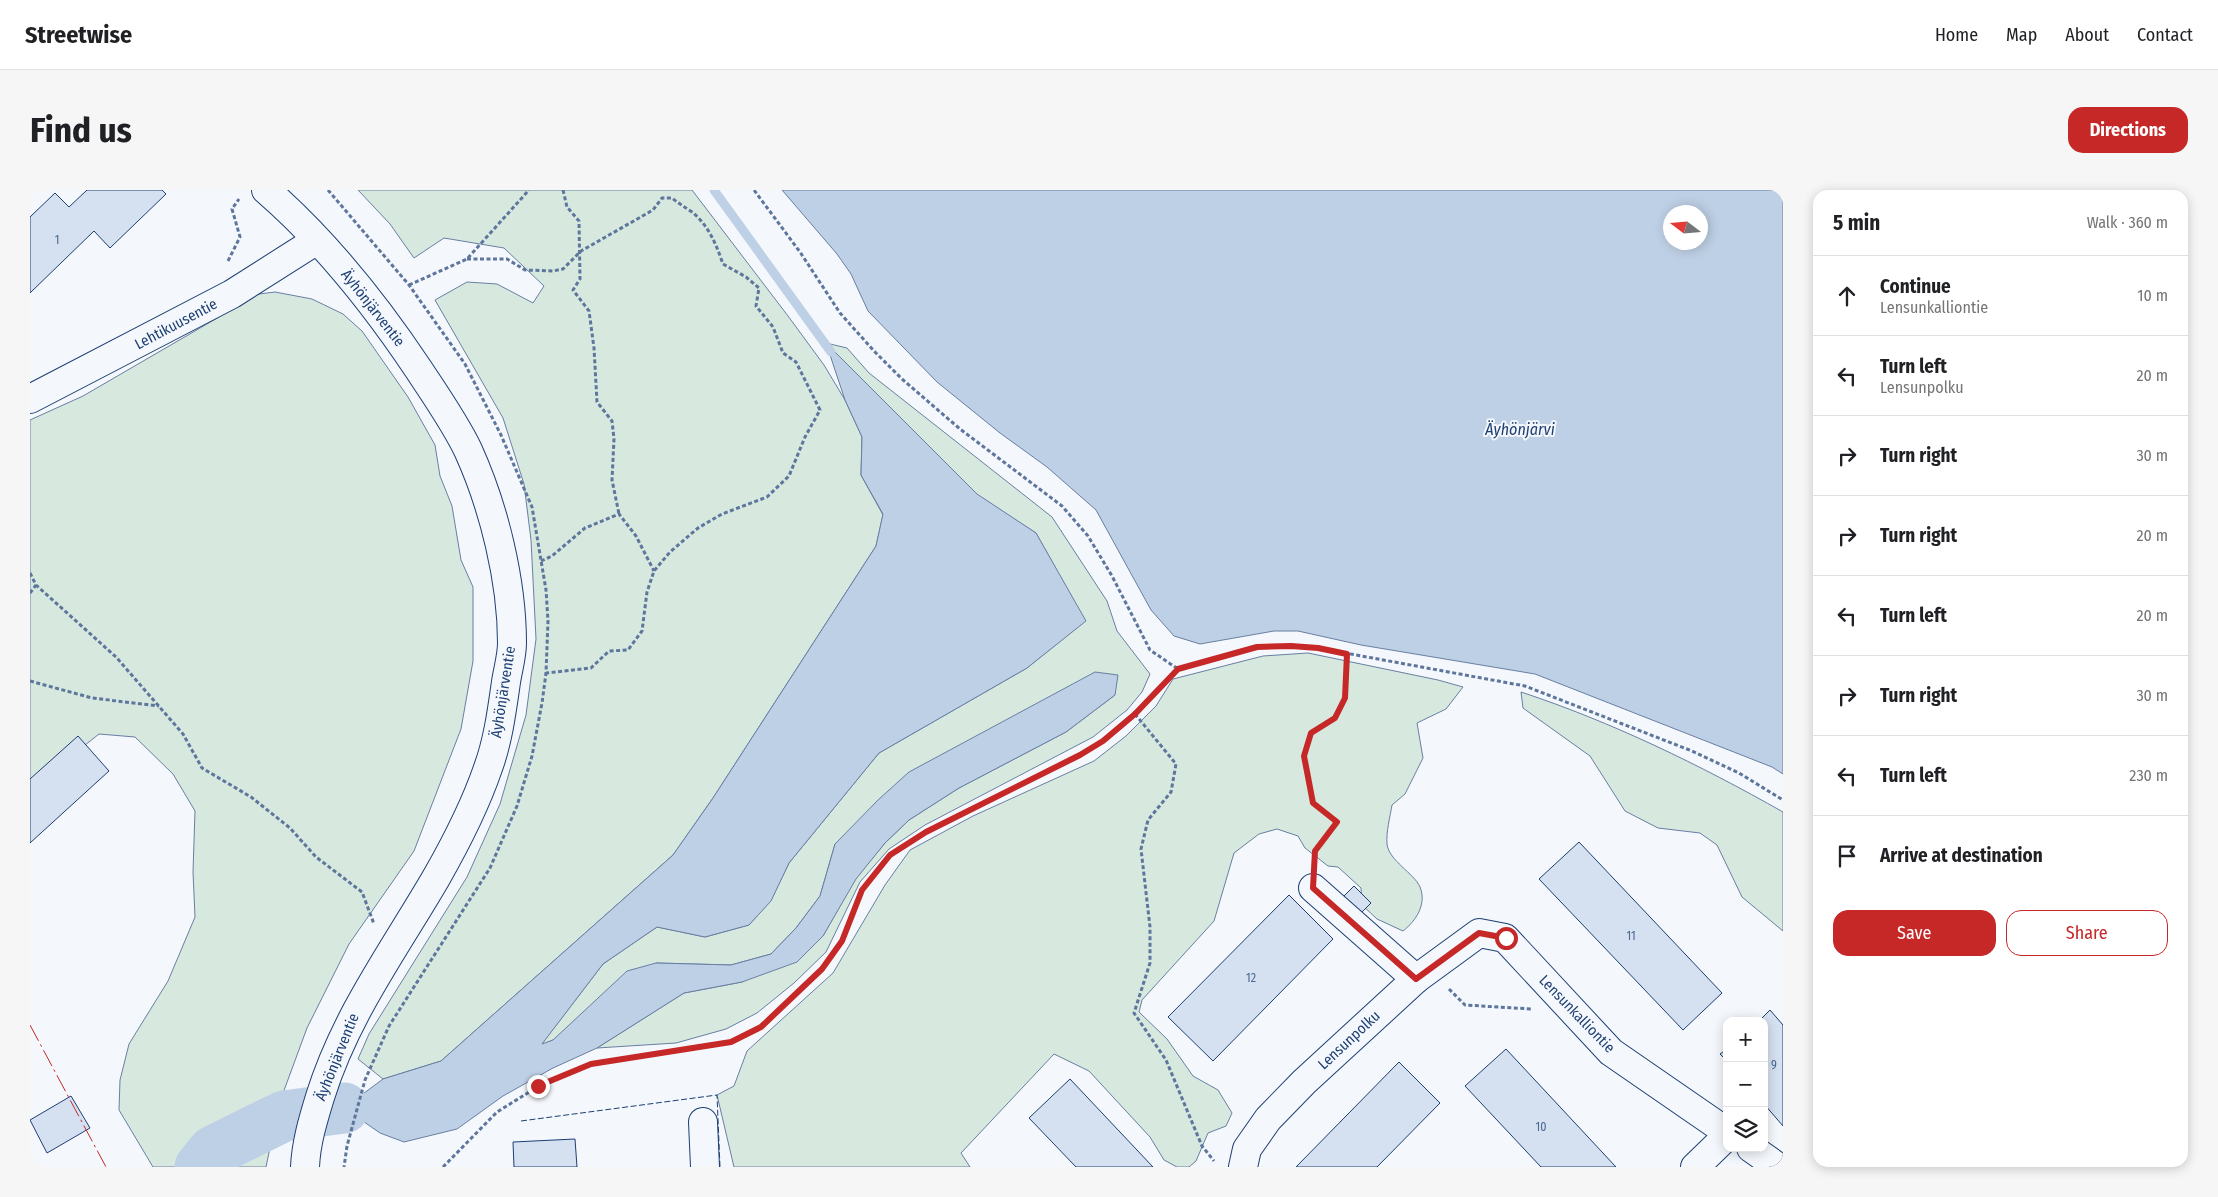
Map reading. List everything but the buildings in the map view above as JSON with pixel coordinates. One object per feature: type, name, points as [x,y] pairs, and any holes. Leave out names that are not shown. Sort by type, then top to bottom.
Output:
[{"type":"main road","name":"Äyhönjärventie","points":[[253,193],[296,216],[346,271],[387,323],[434,392],[468,450],[493,521],[507,575],[512,645],[503,708],[488,768],[457,840],[386,957],[342,1038],[326,1078],[312,1123],[305,1163]]},
{"type":"main road","name":"Lehtikuusentie","points":[[30,399],[232,294],[317,240]]},
{"type":"main road","points":[[1313,888],[1416,979]]},
{"type":"main road","name":"Lensunpolku","points":[[1243,1167],[1247,1150],[1268,1119],[1304,1082],[1416,979],[1479,933]]},
{"type":"main road","name":"Lensunkalliontie","points":[[1479,933],[1506,938],[1611,1052],[1723,1129]]},
{"type":"main road","points":[[703,1122],[705,1167]]},
{"type":"main road","points":[[1695,1167],[1723,1140]]},
{"type":"main road","points":[[1757,1152],[1778,1167]]},
{"type":"path","points":[[328,190],[409,284],[465,364],[501,435],[532,507],[548,622],[546,672],[532,756],[517,806],[490,868],[389,1026],[365,1080],[347,1146],[344,1167]]},
{"type":"path","points":[[467,259],[529,190]]},
{"type":"path","points":[[563,190],[568,207],[579,221],[580,280],[573,290],[588,311],[594,348],[597,402],[612,421],[614,439],[612,480],[619,514],[636,536],[654,571]]},
{"type":"path","points":[[754,190],[800,252],[840,313],[874,351],[902,379],[960,430],[1062,506],[1082,529],[1112,576],[1150,650],[1178,669]]},
{"type":"path","points":[[225,268],[240,237],[232,209],[253,193]]},
{"type":"path","points":[[409,284],[467,259],[508,259],[526,270],[553,271],[563,269],[581,251],[653,210],[662,198],[672,198],[682,207],[692,212],[712,235],[723,264],[746,277],[759,288],[756,306],[773,326],[783,353],[796,362],[820,410],[805,437],[789,476],[767,497],[722,514],[698,528],[670,552],[654,571],[647,592],[642,631],[628,650],[609,651],[591,668],[546,672]]},
{"type":"path","points":[[541,561],[552,556],[584,528],[619,514]]},
{"type":"path","points":[[30,573],[36,585],[116,657],[160,706],[183,734],[202,768],[251,797],[290,828],[316,857],[362,892],[386,957]]},
{"type":"path","points":[[30,593],[36,585]]},
{"type":"path","points":[[443,1167],[497,1112],[538,1086],[591,1064],[731,1042],[761,1027],[822,969],[842,941],[862,890],[890,855],[926,832],[1080,755],[1103,741],[1135,714],[1178,669],[1257,647],[1291,646],[1318,648],[1525,686],[1692,751],[1739,773],[1783,800]]},
{"type":"path","points":[[1313,888],[1315,851],[1337,822],[1313,803],[1304,756],[1311,733],[1335,718],[1345,698],[1347,654]]},
{"type":"path","points":[[30,681],[92,698],[160,706]]},
{"type":"path","points":[[1135,714],[1176,764],[1171,792],[1148,820],[1140,849],[1150,927],[1150,963],[1134,1013],[1166,1060],[1202,1146],[1219,1167]]},
{"type":"shaded area","points":[[358,190],[692,190],[824,365],[845,400],[862,437],[861,475],[883,515],[876,546],[713,798],[673,855],[441,1061],[383,1079],[358,1059],[369,1034],[467,877],[500,804],[526,715],[536,639],[531,540],[524,484],[503,418],[435,300],[467,282],[497,284],[533,303],[544,286],[504,248],[444,238],[414,258],[390,224]]},
{"type":"shaded area","points":[[275,292],[312,299],[343,314],[362,331],[408,397],[435,445],[440,476],[452,506],[461,560],[473,587],[473,661],[461,729],[414,851],[349,944],[307,1028],[279,1104],[266,1167],[153,1167],[119,1110],[120,1080],[129,1044],[168,981],[195,917],[193,872],[195,811],[173,774],[135,737],[99,734],[30,789],[30,420],[83,396],[219,317],[251,295]]},
{"type":"shaded area","points":[[826,343],[847,348],[869,373],[1052,517],[1107,601],[1117,631],[1150,674],[1142,692],[1127,710],[1093,737],[925,825],[889,849],[860,882],[826,952],[794,983],[757,1013],[726,1029],[676,1043],[597,1048],[684,993],[742,982],[823,936],[855,879],[885,843],[909,820],[959,788],[1066,732],[1115,695],[835,844],[820,896],[796,928],[771,954],[731,965],[656,963],[553,1040],[541,1045],[603,964],[657,927],[705,937],[749,925],[771,900],[789,863],[879,753],[1027,668],[1085,621],[1036,533],[977,495]]},
{"type":"shaded area","points":[[1308,653],[1463,687],[1446,709],[1417,723],[1423,758],[1405,794],[1392,805],[1387,844],[1392,856],[1413,877],[1420,887],[1422,893],[1421,906],[1416,917],[1403,931],[1377,919],[1362,905],[1361,888],[1338,867],[1328,866],[1305,848],[1298,836],[1277,829],[1259,834],[1234,853],[1214,921],[1142,1000],[1139,1012],[1167,1039],[1193,1076],[1218,1090],[1232,1113],[1226,1126],[1208,1133],[1196,1161],[1189,1167],[1177,1167],[1164,1160],[1150,1137],[1089,1071],[1054,1054],[961,1153],[970,1167],[734,1167],[717,1095],[734,1086],[747,1051],[833,973],[885,885],[910,850],[973,816],[1094,761],[1126,736],[1156,706],[1173,679],[1263,656]]},
{"type":"shaded area","points":[[1521,692],[1589,717],[1688,761],[1783,812],[1783,931],[1742,897],[1717,845],[1700,833],[1658,828],[1625,811],[1590,756],[1523,708]]},
{"type":"water","name":"Äyhönjärvi","points":[[782,190],[1783,190],[1783,774],[1772,767],[1535,674],[1361,645],[1298,631],[1274,631],[1200,644],[1174,636],[1151,610],[1096,510],[1047,467],[1000,433],[937,382],[868,311],[851,274],[837,254]]},
{"type":"water","points":[[826,343],[977,494],[1036,533],[1086,621],[1027,668],[879,753],[789,863],[771,901],[749,925],[705,937],[657,927],[603,964],[542,1044],[553,1040],[627,971],[656,963],[731,965],[771,954],[796,928],[820,896],[835,844],[878,800],[909,772],[1095,672],[1118,675],[1115,695],[1066,732],[959,788],[909,820],[885,843],[856,879],[823,936],[797,962],[742,982],[684,993],[597,1048],[553,1068],[503,1096],[457,1129],[404,1142],[380,1133],[344,1108],[383,1079],[441,1061],[673,855],[713,798],[876,546],[883,514],[861,475],[862,437],[845,400]]},
{"type":"waterway","points":[[714,190],[831,352]]},
{"type":"waterway","points":[[200,1167],[213,1151],[284,1116],[344,1108]]},
{"type":"fence","points":[[521,1121],[717,1095],[720,1167]]},
{"type":"power","points":[[30,1025],[106,1167]]},
{"type":"power","points":[[30,1159],[35,1167]]},
{"type":"route","points":[[538,1086],[591,1064],[636,1059],[731,1042],[761,1027],[822,969],[842,941],[862,890],[890,855],[926,832],[974,806],[1080,755],[1103,741],[1135,714],[1178,669],[1257,647],[1291,646],[1318,648],[1347,654],[1345,698],[1335,718],[1311,733],[1304,756],[1313,803],[1337,822],[1315,851],[1313,888],[1416,979],[1479,933],[1506,938]]}]
